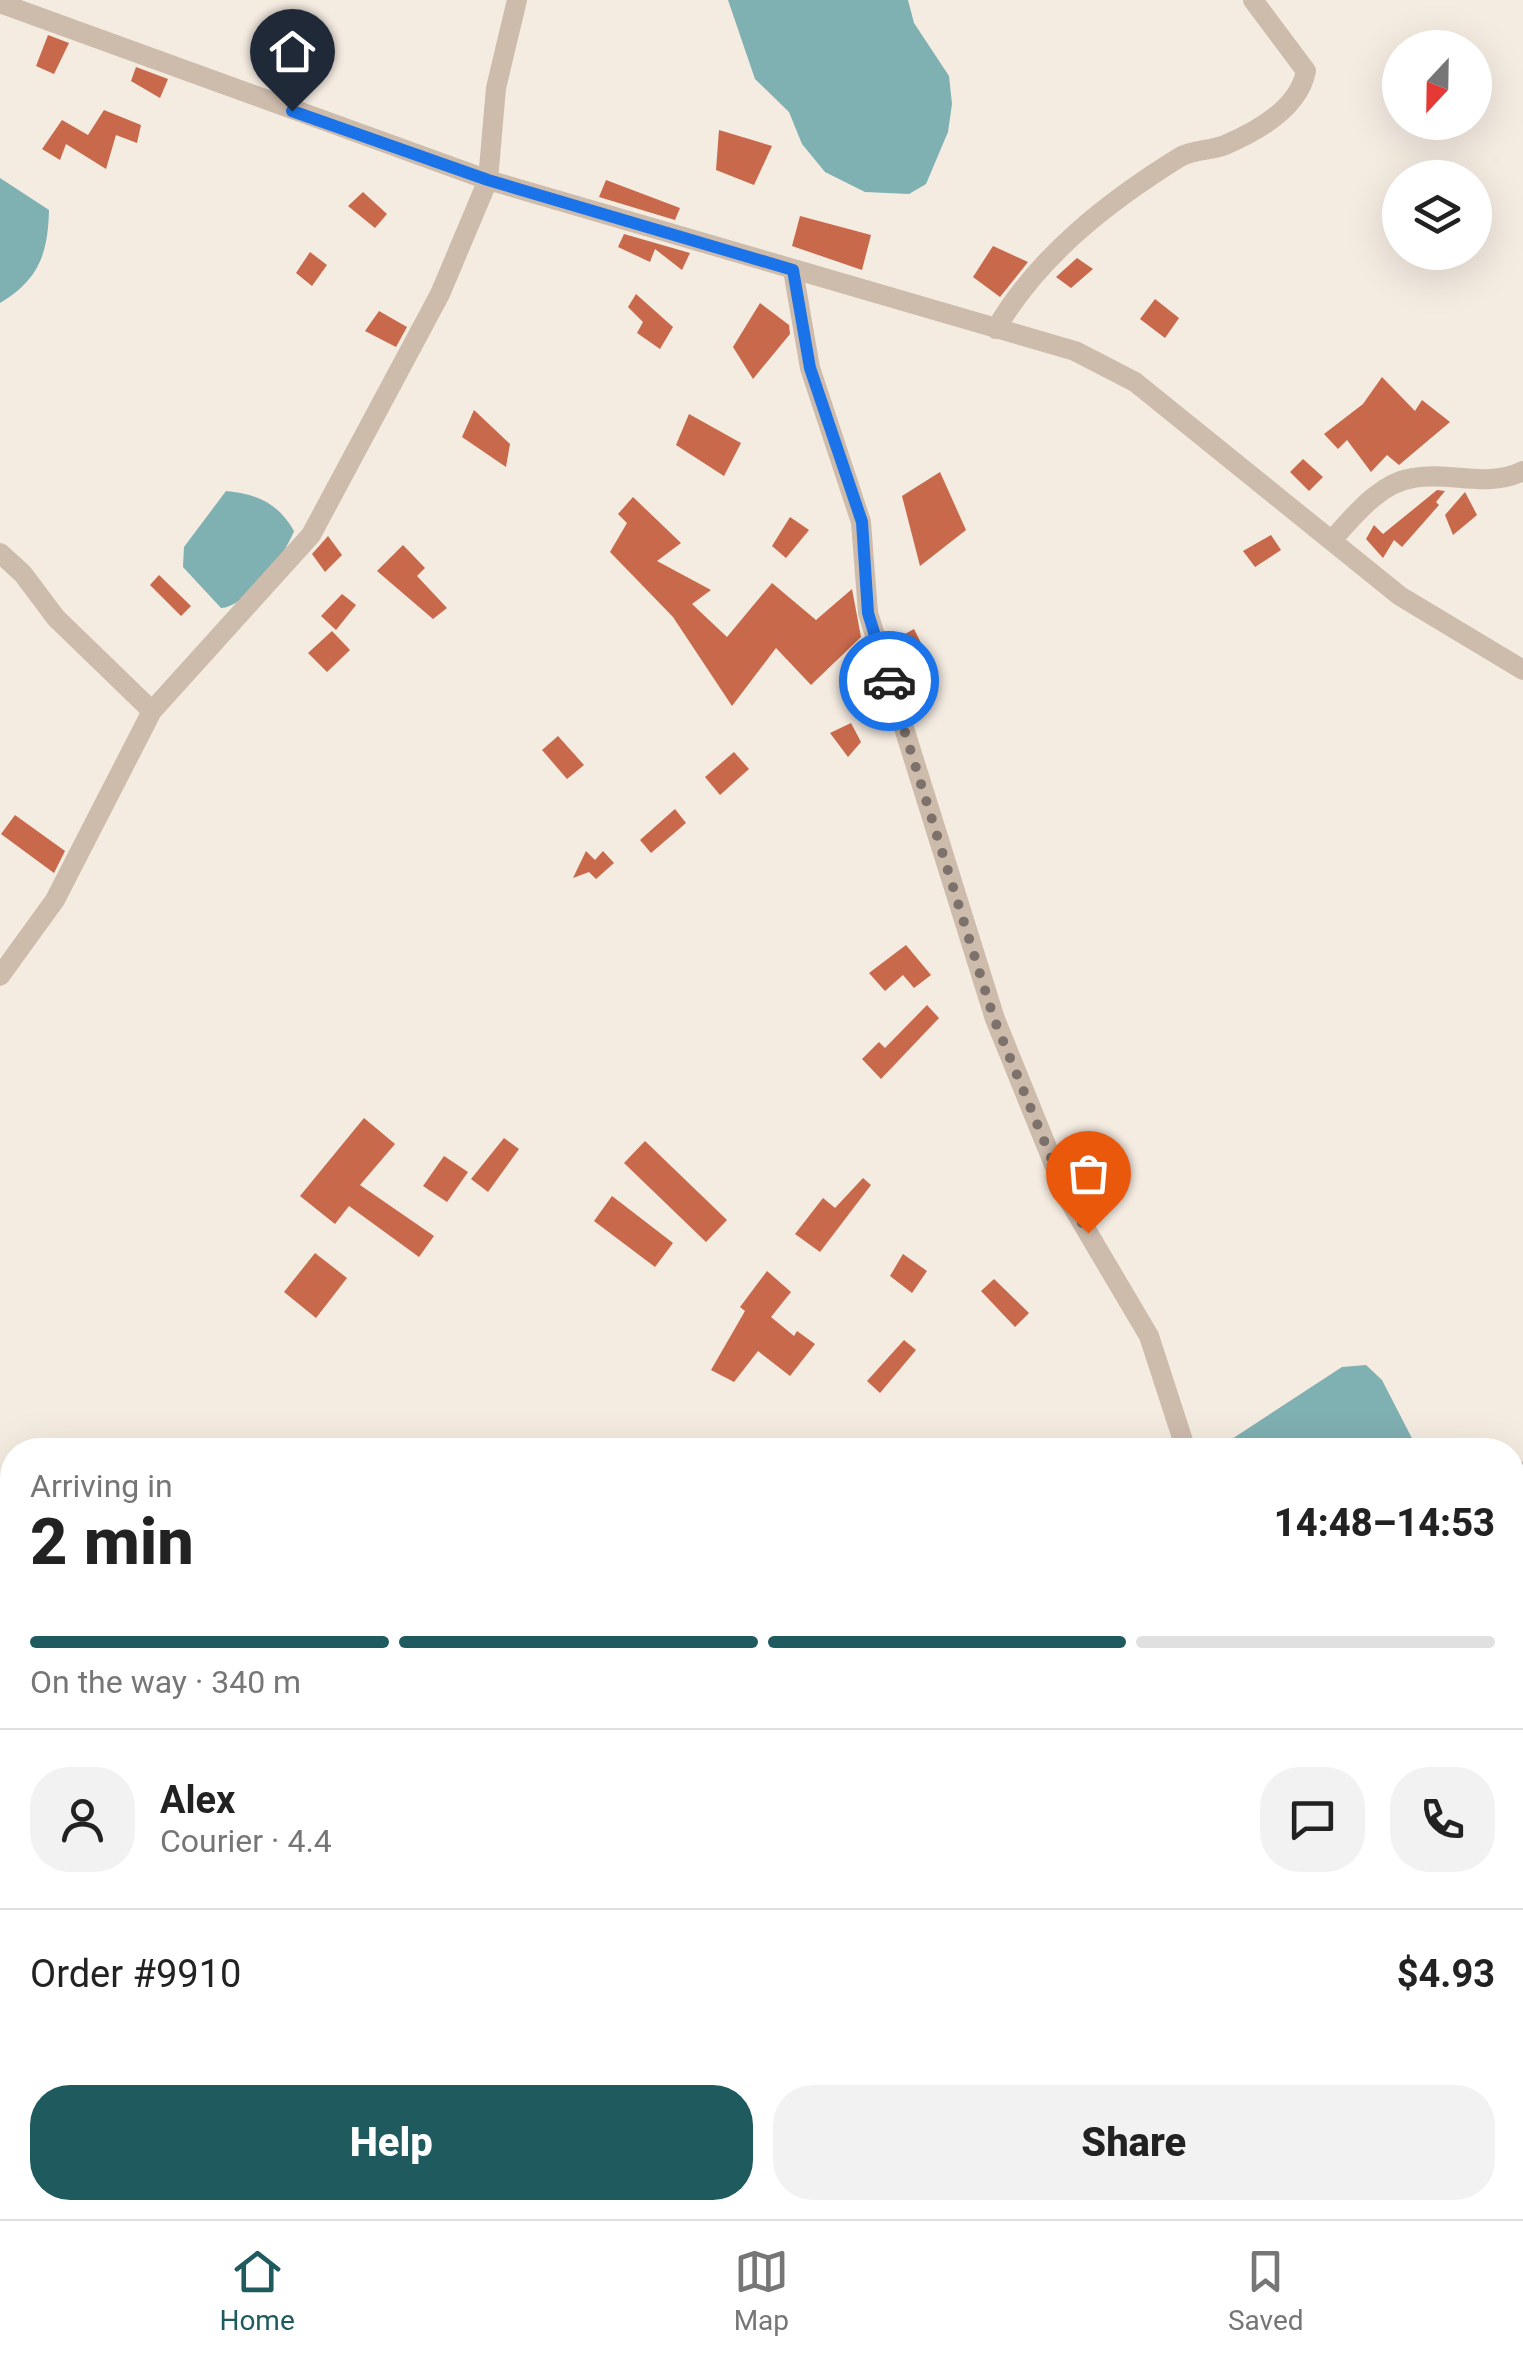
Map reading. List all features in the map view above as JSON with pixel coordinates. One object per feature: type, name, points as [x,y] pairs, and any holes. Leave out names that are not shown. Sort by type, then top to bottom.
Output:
[{"type":"street","points":[[0,976],[56,900],[152,711],[311,535],[440,294],[488,180],[496,88],[518,0]]},
{"type":"street","points":[[996,329],[1019,288],[1058,248],[1184,154],[1223,146],[1279,114],[1303,91],[1306,71],[1253,0]]},
{"type":"street","points":[[0,2],[488,180],[1075,351],[1135,382],[1400,596],[1523,670]]},
{"type":"street","points":[[793,270],[810,368],[862,522],[868,613],[994,1019],[1068,1199],[1149,1336],[1182,1438]]},
{"type":"street","points":[[1332,540],[1367,503],[1401,482],[1415,477],[1490,482],[1523,471]]},
{"type":"street","points":[[0,553],[23,574],[56,618],[152,711]]},
{"type":"water","points":[[728,0],[908,0],[914,23],[949,76],[952,104],[948,132],[926,184],[909,194],[865,192],[825,172],[802,144],[789,112],[755,79]]},
{"type":"water","points":[[0,178],[49,210],[39,264],[24,285],[0,303]]},
{"type":"water","points":[[226,491],[266,502],[281,513],[294,531],[283,553],[254,589],[221,608],[183,567],[184,547]]},
{"type":"water","points":[[1366,1365],[1382,1380],[1412,1438],[1233,1438],[1342,1367]]},
{"type":"building","points":[[48,35],[69,43],[54,74],[36,66]]},
{"type":"building","points":[[136,67],[168,79],[160,98],[131,81]]},
{"type":"building","points":[[104,110],[141,125],[137,143],[116,135],[106,169],[66,144],[60,160],[42,149],[62,120],[88,135]]},
{"type":"building","points":[[719,130],[772,146],[754,185],[716,170]]},
{"type":"building","points":[[606,180],[680,208],[675,220],[599,197]]},
{"type":"building","points":[[363,192],[387,214],[375,228],[348,206]]},
{"type":"building","points":[[800,216],[871,235],[862,270],[792,246]]},
{"type":"building","points":[[624,234],[690,253],[682,270],[655,249],[650,262],[618,247]]},
{"type":"building","points":[[993,246],[1028,262],[1000,297],[973,277]]},
{"type":"building","points":[[310,252],[327,265],[312,286],[296,273]]},
{"type":"building","points":[[1077,258],[1093,269],[1071,288],[1056,277]]},
{"type":"building","points":[[636,294],[673,327],[660,349],[637,333],[643,322],[628,307]]},
{"type":"building","points":[[1155,299],[1179,318],[1165,338],[1140,319]]},
{"type":"building","points":[[760,303],[789,325],[790,334],[753,379],[733,347]]},
{"type":"building","points":[[379,311],[407,327],[396,347],[365,331]]},
{"type":"building","points":[[1382,377],[1415,411],[1422,400],[1450,422],[1399,465],[1387,455],[1371,472],[1347,440],[1338,449],[1324,434],[1363,404]]},
{"type":"building","points":[[474,410],[510,444],[506,467],[462,437]]},
{"type":"building","points":[[689,414],[741,443],[724,476],[676,445]]},
{"type":"building","points":[[1303,459],[1323,477],[1309,491],[1290,472]]},
{"type":"building","points":[[940,472],[966,530],[920,566],[902,496]]},
{"type":"building","points":[[1437,490],[1445,491],[1436,502],[1439,505],[1402,547],[1394,540],[1383,558],[1366,539],[1374,525],[1383,534]]},
{"type":"building","points":[[1465,492],[1477,515],[1453,535],[1445,515]]},
{"type":"building","points":[[633,497],[681,543],[657,561],[711,590],[692,604],[727,637],[772,583],[816,620],[852,589],[861,637],[811,685],[776,648],[732,706],[673,617],[610,552],[627,523],[618,514]]},
{"type":"building","points":[[790,517],[809,530],[786,558],[772,546]]},
{"type":"building","points":[[1271,535],[1281,550],[1255,567],[1243,551]]},
{"type":"building","points":[[328,536],[342,555],[325,572],[312,554]]},
{"type":"building","points":[[403,545],[425,568],[417,576],[447,608],[433,619],[377,571]]},
{"type":"building","points":[[159,575],[191,606],[181,616],[150,585]]},
{"type":"building","points":[[342,594],[356,605],[336,630],[321,616]]},
{"type":"building","points":[[914,629],[928,657],[905,671],[892,641]]},
{"type":"building","points":[[332,631],[350,650],[327,672],[308,653]]},
{"type":"building","points":[[851,723],[861,742],[848,757],[830,733]]},
{"type":"building","points":[[558,736],[584,765],[567,779],[542,750]]},
{"type":"building","points":[[734,752],[749,769],[720,795],[705,777]]},
{"type":"building","points":[[675,809],[686,823],[651,853],[640,840]]},
{"type":"building","points":[[15,815],[65,851],[54,873],[1,834]]},
{"type":"building","points":[[586,851],[595,860],[603,851],[614,863],[596,879],[589,872],[573,878]]},
{"type":"building","points":[[906,945],[931,975],[914,988],[903,975],[885,991],[869,973]]},
{"type":"building","points":[[927,1005],[939,1018],[881,1079],[862,1059],[879,1042],[885,1048]]},
{"type":"building","points":[[364,1118],[395,1144],[360,1185],[434,1236],[419,1257],[349,1206],[335,1224],[300,1196]]},
{"type":"building","points":[[504,1138],[519,1149],[488,1192],[471,1179]]},
{"type":"building","points":[[645,1141],[727,1220],[706,1242],[624,1163]]},
{"type":"building","points":[[444,1156],[468,1172],[447,1202],[423,1186]]},
{"type":"building","points":[[863,1178],[871,1185],[820,1252],[795,1234],[823,1198],[835,1208]]},
{"type":"building","points":[[612,1196],[673,1243],[655,1267],[594,1221]]},
{"type":"building","points":[[315,1253],[347,1278],[316,1318],[284,1292]]},
{"type":"building","points":[[903,1254],[927,1271],[912,1293],[890,1276]]},
{"type":"building","points":[[767,1271],[791,1292],[771,1317],[794,1336],[797,1331],[815,1344],[790,1376],[758,1351],[734,1382],[711,1370],[745,1311],[740,1307]]},
{"type":"building","points":[[994,1279],[1029,1313],[1015,1327],[981,1291]]},
{"type":"building","points":[[904,1340],[916,1350],[880,1393],[867,1381]]},
{"type":"way so far","points":[[889,681],[994,1019],[1068,1199],[1088,1233]]},
{"type":"route","points":[[292,111],[488,180],[793,270],[810,368],[862,522],[868,613],[889,681]]}]
